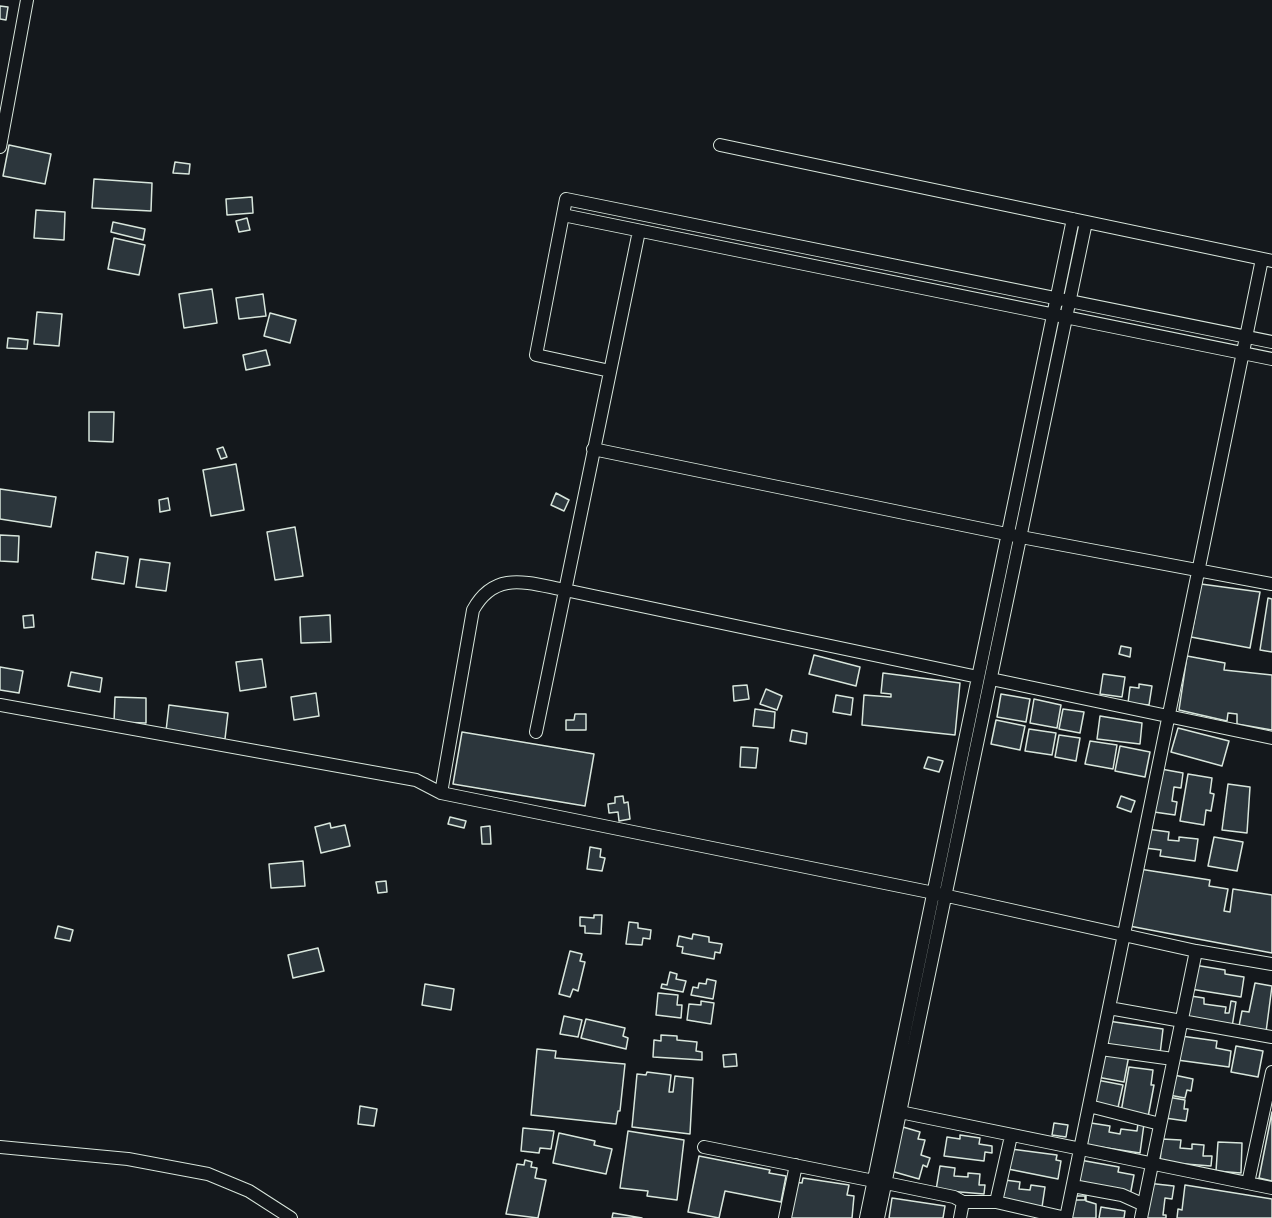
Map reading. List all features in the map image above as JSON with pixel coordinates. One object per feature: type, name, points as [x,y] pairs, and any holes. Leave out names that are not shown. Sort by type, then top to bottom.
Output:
[{"type":"street","points":[[0,147],[3,109],[27,0]]},
{"type":"street","points":[[704,1147],[954,1197],[963,1202],[996,1202],[1003,1206],[1066,1218],[1246,337],[1267,260],[720,145]]},
{"type":"street","points":[[610,372],[536,355],[566,199],[1272,342]]},
{"type":"street","points":[[563,215],[1066,320],[1272,359]]},
{"type":"street","points":[[878,1218],[880,1182],[1014,535],[1056,298],[1073,219]]},
{"type":"street","points":[[1014,535],[1066,320],[1086,222]]},
{"type":"street","points":[[536,732],[639,231]]},
{"type":"street","points":[[594,449],[1014,535],[1272,584]]},
{"type":"street","points":[[441,793],[473,610],[482,594],[496,586],[518,581],[1272,738]]},
{"type":"street","points":[[0,705],[416,780],[441,793],[940,895],[1196,951],[1272,964]]},
{"type":"street","points":[[866,1218],[880,1182],[900,1112],[940,895]]},
{"type":"street","points":[[1141,1218],[1142,1204],[1196,951]]},
{"type":"street","points":[[1109,1008],[1272,1037]]},
{"type":"street","points":[[1101,1049],[1173,1059]]},
{"type":"street","points":[[1248,1183],[1272,1072]]},
{"type":"street","points":[[1089,1106],[1160,1124]]},
{"type":"street","points":[[900,1112],[1080,1151],[1272,1188]]},
{"type":"street","points":[[996,1202],[1011,1136]]},
{"type":"street","points":[[0,1147],[128,1159],[208,1174],[249,1191],[291,1218]]},
{"type":"street","points":[[785,1218],[796,1165]]},
{"type":"street","points":[[1073,1186],[1122,1195],[1142,1204]]},
{"type":"street","points":[[960,1218],[963,1202]]},
{"type":"building","points":[[0,6],[8,7],[6,20],[0,19]]},
{"type":"building","points":[[9,145],[51,154],[45,184],[3,176]]},
{"type":"building","points":[[175,162],[190,164],[189,174],[173,173]]},
{"type":"building","points":[[94,179],[152,183],[151,211],[92,208]]},
{"type":"building","points":[[252,197],[253,213],[227,215],[226,199]]},
{"type":"building","points":[[36,210],[65,212],[64,240],[34,238]]},
{"type":"building","points":[[247,218],[250,230],[239,232],[236,221]]},
{"type":"building","points":[[113,222],[145,229],[143,240],[111,232]]},
{"type":"building","points":[[114,238],[145,245],[139,275],[108,269]]},
{"type":"building","points":[[212,289],[217,323],[184,328],[179,294]]},
{"type":"building","points":[[263,294],[266,316],[239,319],[236,298]]},
{"type":"building","points":[[37,312],[62,314],[59,346],[34,344]]},
{"type":"building","points":[[270,313],[296,320],[290,343],[264,336]]},
{"type":"building","points":[[8,338],[28,340],[27,349],[7,348]]},
{"type":"building","points":[[266,350],[270,365],[246,370],[243,355]]},
{"type":"building","points":[[89,412],[114,412],[113,442],[89,441]]},
{"type":"building","points":[[223,447],[227,457],[221,459],[217,449]]},
{"type":"building","points":[[236,464],[244,510],[211,516],[203,470]]},
{"type":"building","points":[[0,489],[56,497],[51,527],[0,519]]},
{"type":"building","points":[[556,493],[569,500],[564,511],[551,505]]},
{"type":"building","points":[[168,498],[170,510],[160,512],[159,500]]},
{"type":"building","points":[[295,527],[303,576],[275,580],[267,532]]},
{"type":"building","points":[[0,535],[19,536],[18,562],[0,561]]},
{"type":"building","points":[[96,552],[128,557],[124,584],[92,579]]},
{"type":"building","points":[[140,559],[170,563],[166,591],[136,587]]},
{"type":"building","points":[[1201,584],[1260,592],[1250,648],[1191,637]]},
{"type":"building","points":[[1268,598],[1272,599],[1272,652],[1260,650]]},
{"type":"building","points":[[33,615],[34,627],[24,628],[23,616]]},
{"type":"building","points":[[330,615],[331,642],[301,643],[300,617]]},
{"type":"building","points":[[1121,646],[1131,648],[1130,657],[1119,654]]},
{"type":"building","points":[[814,655],[860,667],[856,686],[809,674]]},
{"type":"building","points":[[1187,656],[1225,663],[1224,670],[1272,675],[1272,730],[1237,724],[1237,714],[1228,713],[1227,721],[1179,710]]},
{"type":"building","points":[[262,659],[266,687],[240,691],[236,662]]},
{"type":"building","points":[[0,667],[23,671],[19,693],[0,690]]},
{"type":"building","points":[[71,672],[102,678],[100,692],[68,686]]},
{"type":"building","points":[[883,673],[960,683],[955,735],[862,725],[864,695],[891,697],[891,694],[881,693]]},
{"type":"building","points":[[1103,674],[1125,677],[1122,697],[1100,694]]},
{"type":"building","points":[[1139,684],[1152,686],[1149,705],[1128,703],[1130,687],[1139,688]]},
{"type":"building","points":[[747,685],[749,699],[734,701],[733,686]]},
{"type":"building","points":[[766,689],[782,696],[777,710],[760,704]]},
{"type":"building","points":[[316,693],[319,716],[294,720],[291,697]]},
{"type":"building","points":[[1001,694],[1030,699],[1026,722],[997,717]]},
{"type":"building","points":[[836,695],[853,698],[851,715],[833,712]]},
{"type":"building","points":[[115,697],[146,698],[146,723],[114,722]]},
{"type":"building","points":[[1034,699],[1061,705],[1057,728],[1030,723]]},
{"type":"building","points":[[169,705],[228,713],[225,739],[166,731]]},
{"type":"building","points":[[755,709],[775,712],[774,728],[753,726]]},
{"type":"building","points":[[1063,709],[1084,712],[1080,733],[1059,729]]},
{"type":"building","points":[[575,714],[586,714],[586,730],[566,730],[566,720],[574,720]]},
{"type":"building","points":[[1100,716],[1142,723],[1140,744],[1097,739]]},
{"type":"building","points":[[996,720],[1025,726],[1020,750],[991,744]]},
{"type":"building","points":[[1178,728],[1229,741],[1222,766],[1171,752]]},
{"type":"building","points":[[1029,729],[1056,733],[1052,755],[1025,751]]},
{"type":"building","points":[[792,730],[807,733],[806,744],[790,741]]},
{"type":"building","points":[[462,732],[594,754],[585,806],[453,784]]},
{"type":"building","points":[[1059,735],[1080,738],[1076,761],[1055,757]]},
{"type":"building","points":[[1090,741],[1117,745],[1113,769],[1085,764]]},
{"type":"building","points":[[1120,746],[1150,752],[1145,777],[1115,771]]},
{"type":"building","points":[[741,747],[758,748],[756,768],[740,767]]},
{"type":"building","points":[[928,757],[943,761],[939,772],[924,768]]},
{"type":"building","points":[[1161,769],[1183,773],[1181,788],[1174,787],[1172,801],[1177,802],[1175,815],[1154,812]]},
{"type":"building","points":[[1188,774],[1212,778],[1210,793],[1214,794],[1211,811],[1206,810],[1204,825],[1180,821]]},
{"type":"building","points":[[1228,784],[1250,787],[1247,833],[1222,830]]},
{"type":"building","points":[[623,796],[624,803],[628,802],[630,819],[619,821],[618,812],[609,813],[608,804],[615,803],[615,797]]},
{"type":"building","points":[[1121,796],[1135,801],[1131,812],[1117,807]]},
{"type":"building","points":[[450,817],[466,821],[464,828],[448,824]]},
{"type":"building","points":[[330,823],[331,828],[345,825],[350,846],[321,853],[315,827]]},
{"type":"building","points":[[490,826],[491,844],[482,844],[481,827]]},
{"type":"building","points":[[1147,829],[1169,832],[1168,840],[1179,841],[1179,837],[1198,839],[1195,861],[1160,856],[1161,850],[1145,848]]},
{"type":"building","points":[[1214,837],[1243,842],[1237,871],[1208,866]]},
{"type":"building","points":[[590,847],[601,849],[600,857],[605,858],[602,871],[587,869]]},
{"type":"building","points":[[303,861],[305,886],[271,888],[269,864]]},
{"type":"building","points":[[1133,868],[1210,880],[1209,886],[1228,889],[1224,911],[1230,912],[1233,889],[1272,895],[1272,953],[1124,925]]},
{"type":"building","points":[[386,881],[387,892],[378,893],[376,882]]},
{"type":"building","points":[[594,915],[602,915],[601,934],[585,933],[585,926],[580,926],[580,917],[594,918]]},
{"type":"building","points":[[629,922],[638,923],[638,928],[651,930],[650,939],[643,938],[642,945],[626,944]]},
{"type":"building","points":[[58,926],[73,930],[70,941],[55,938]]},
{"type":"building","points":[[693,934],[709,937],[709,942],[722,944],[720,953],[715,952],[714,959],[682,953],[683,947],[677,946],[679,936],[692,939]]},
{"type":"building","points":[[318,948],[324,971],[293,978],[288,955]]},
{"type":"building","points":[[570,951],[582,954],[580,961],[585,962],[578,991],[573,989],[570,997],[559,994]]},
{"type":"building","points":[[1188,964],[1225,970],[1225,974],[1244,977],[1241,997],[1184,988]]},
{"type":"building","points":[[670,972],[677,974],[676,979],[686,981],[683,992],[661,988],[662,984],[667,985]]},
{"type":"building","points":[[707,979],[716,981],[713,999],[691,995],[693,987],[698,988],[699,983],[706,984]]},
{"type":"building","points":[[1255,983],[1272,986],[1266,1032],[1239,1026],[1242,1011],[1249,1012]]},
{"type":"building","points":[[425,984],[454,989],[451,1010],[422,1005]]},
{"type":"building","points":[[658,993],[678,995],[677,1005],[682,1005],[681,1018],[656,1015]]},
{"type":"building","points":[[1184,995],[1204,998],[1204,1004],[1226,1007],[1225,1013],[1229,1013],[1231,1001],[1236,1002],[1232,1027],[1181,1020]]},
{"type":"building","points":[[701,1001],[714,1003],[711,1024],[687,1020],[689,1004],[701,1005]]},
{"type":"building","points":[[564,1016],[582,1020],[578,1037],[560,1034]]},
{"type":"building","points":[[586,1019],[625,1028],[623,1036],[628,1038],[626,1049],[581,1038]]},
{"type":"building","points":[[1108,1021],[1163,1029],[1160,1054],[1104,1048]]},
{"type":"building","points":[[661,1035],[677,1036],[677,1040],[697,1042],[696,1051],[702,1052],[702,1060],[653,1057],[654,1040],[661,1041]]},
{"type":"building","points":[[1181,1036],[1217,1041],[1216,1048],[1231,1051],[1229,1067],[1177,1060]]},
{"type":"building","points":[[1236,1046],[1263,1051],[1258,1077],[1231,1072]]},
{"type":"building","points":[[537,1049],[556,1051],[555,1058],[625,1064],[620,1111],[618,1111],[616,1124],[531,1115]]},
{"type":"building","points":[[1103,1050],[1129,1055],[1124,1082],[1097,1077]]},
{"type":"building","points":[[736,1054],[737,1066],[724,1067],[723,1055]]},
{"type":"building","points":[[1129,1067],[1153,1070],[1151,1085],[1154,1085],[1148,1117],[1121,1112]]},
{"type":"building","points":[[647,1072],[671,1075],[669,1092],[673,1092],[675,1076],[693,1078],[690,1134],[632,1127],[637,1074],[646,1075]]},
{"type":"building","points":[[1174,1075],[1193,1079],[1191,1091],[1187,1090],[1185,1098],[1169,1095]]},
{"type":"building","points":[[1097,1080],[1123,1085],[1117,1112],[1091,1106]]},
{"type":"building","points":[[1168,1097],[1185,1100],[1184,1109],[1188,1109],[1186,1121],[1165,1118]]},
{"type":"building","points":[[360,1106],[377,1109],[374,1126],[358,1124]]},
{"type":"building","points":[[1272,1112],[1272,1181],[1259,1178]]},
{"type":"building","points":[[1054,1123],[1068,1125],[1066,1137],[1052,1135]]},
{"type":"building","points":[[1091,1123],[1110,1126],[1109,1132],[1120,1134],[1121,1129],[1137,1131],[1138,1123],[1144,1124],[1140,1153],[1087,1145]]},
{"type":"building","points":[[903,1127],[920,1132],[918,1139],[925,1140],[921,1155],[930,1158],[927,1167],[923,1165],[919,1179],[891,1171]]},
{"type":"building","points":[[523,1128],[554,1131],[551,1149],[540,1148],[539,1153],[521,1151]]},
{"type":"building","points":[[628,1131],[684,1140],[677,1200],[647,1196],[648,1191],[620,1188]]},
{"type":"building","points":[[559,1133],[595,1141],[594,1145],[612,1149],[606,1174],[553,1163]]},
{"type":"building","points":[[960,1135],[980,1138],[979,1144],[992,1146],[992,1153],[985,1152],[984,1161],[944,1156],[947,1137],[960,1139]]},
{"type":"building","points":[[1162,1139],[1181,1140],[1180,1148],[1192,1149],[1192,1144],[1204,1145],[1203,1156],[1212,1156],[1211,1166],[1160,1162]]},
{"type":"building","points":[[1218,1142],[1242,1143],[1241,1173],[1216,1171]]},
{"type":"building","points":[[1011,1149],[1057,1155],[1056,1160],[1061,1161],[1058,1179],[1008,1169]]},
{"type":"building","points":[[699,1156],[770,1170],[769,1173],[786,1176],[781,1202],[725,1191],[719,1218],[688,1212]]},
{"type":"building","points":[[525,1160],[532,1162],[531,1167],[537,1168],[535,1178],[546,1180],[538,1218],[506,1214],[517,1164],[524,1165]]},
{"type":"building","points":[[1080,1160],[1119,1167],[1118,1172],[1134,1175],[1130,1196],[1076,1186]]},
{"type":"building","points":[[940,1166],[955,1168],[954,1176],[968,1177],[968,1173],[980,1174],[979,1185],[985,1185],[984,1194],[936,1190]]},
{"type":"building","points":[[803,1178],[849,1185],[847,1195],[854,1196],[852,1218],[789,1218],[794,1182],[802,1183]]},
{"type":"building","points":[[1005,1180],[1020,1182],[1019,1189],[1030,1190],[1031,1185],[1045,1187],[1042,1207],[998,1201]]},
{"type":"building","points":[[1147,1183],[1174,1186],[1172,1199],[1165,1198],[1163,1215],[1166,1215],[1166,1218],[1144,1218]]},
{"type":"building","points":[[1185,1185],[1272,1199],[1272,1218],[1177,1218],[1178,1209],[1182,1210]]},
{"type":"building","points":[[1075,1192],[1086,1193],[1086,1201],[1096,1204],[1096,1218],[1066,1218],[1072,1200],[1085,1200],[1085,1196],[1074,1196]]},
{"type":"building","points":[[892,1198],[945,1206],[943,1218],[889,1218]]},
{"type":"building","points":[[1101,1207],[1125,1211],[1124,1218],[1099,1218]]},
{"type":"building","points":[[613,1213],[642,1218],[612,1218]]}]
